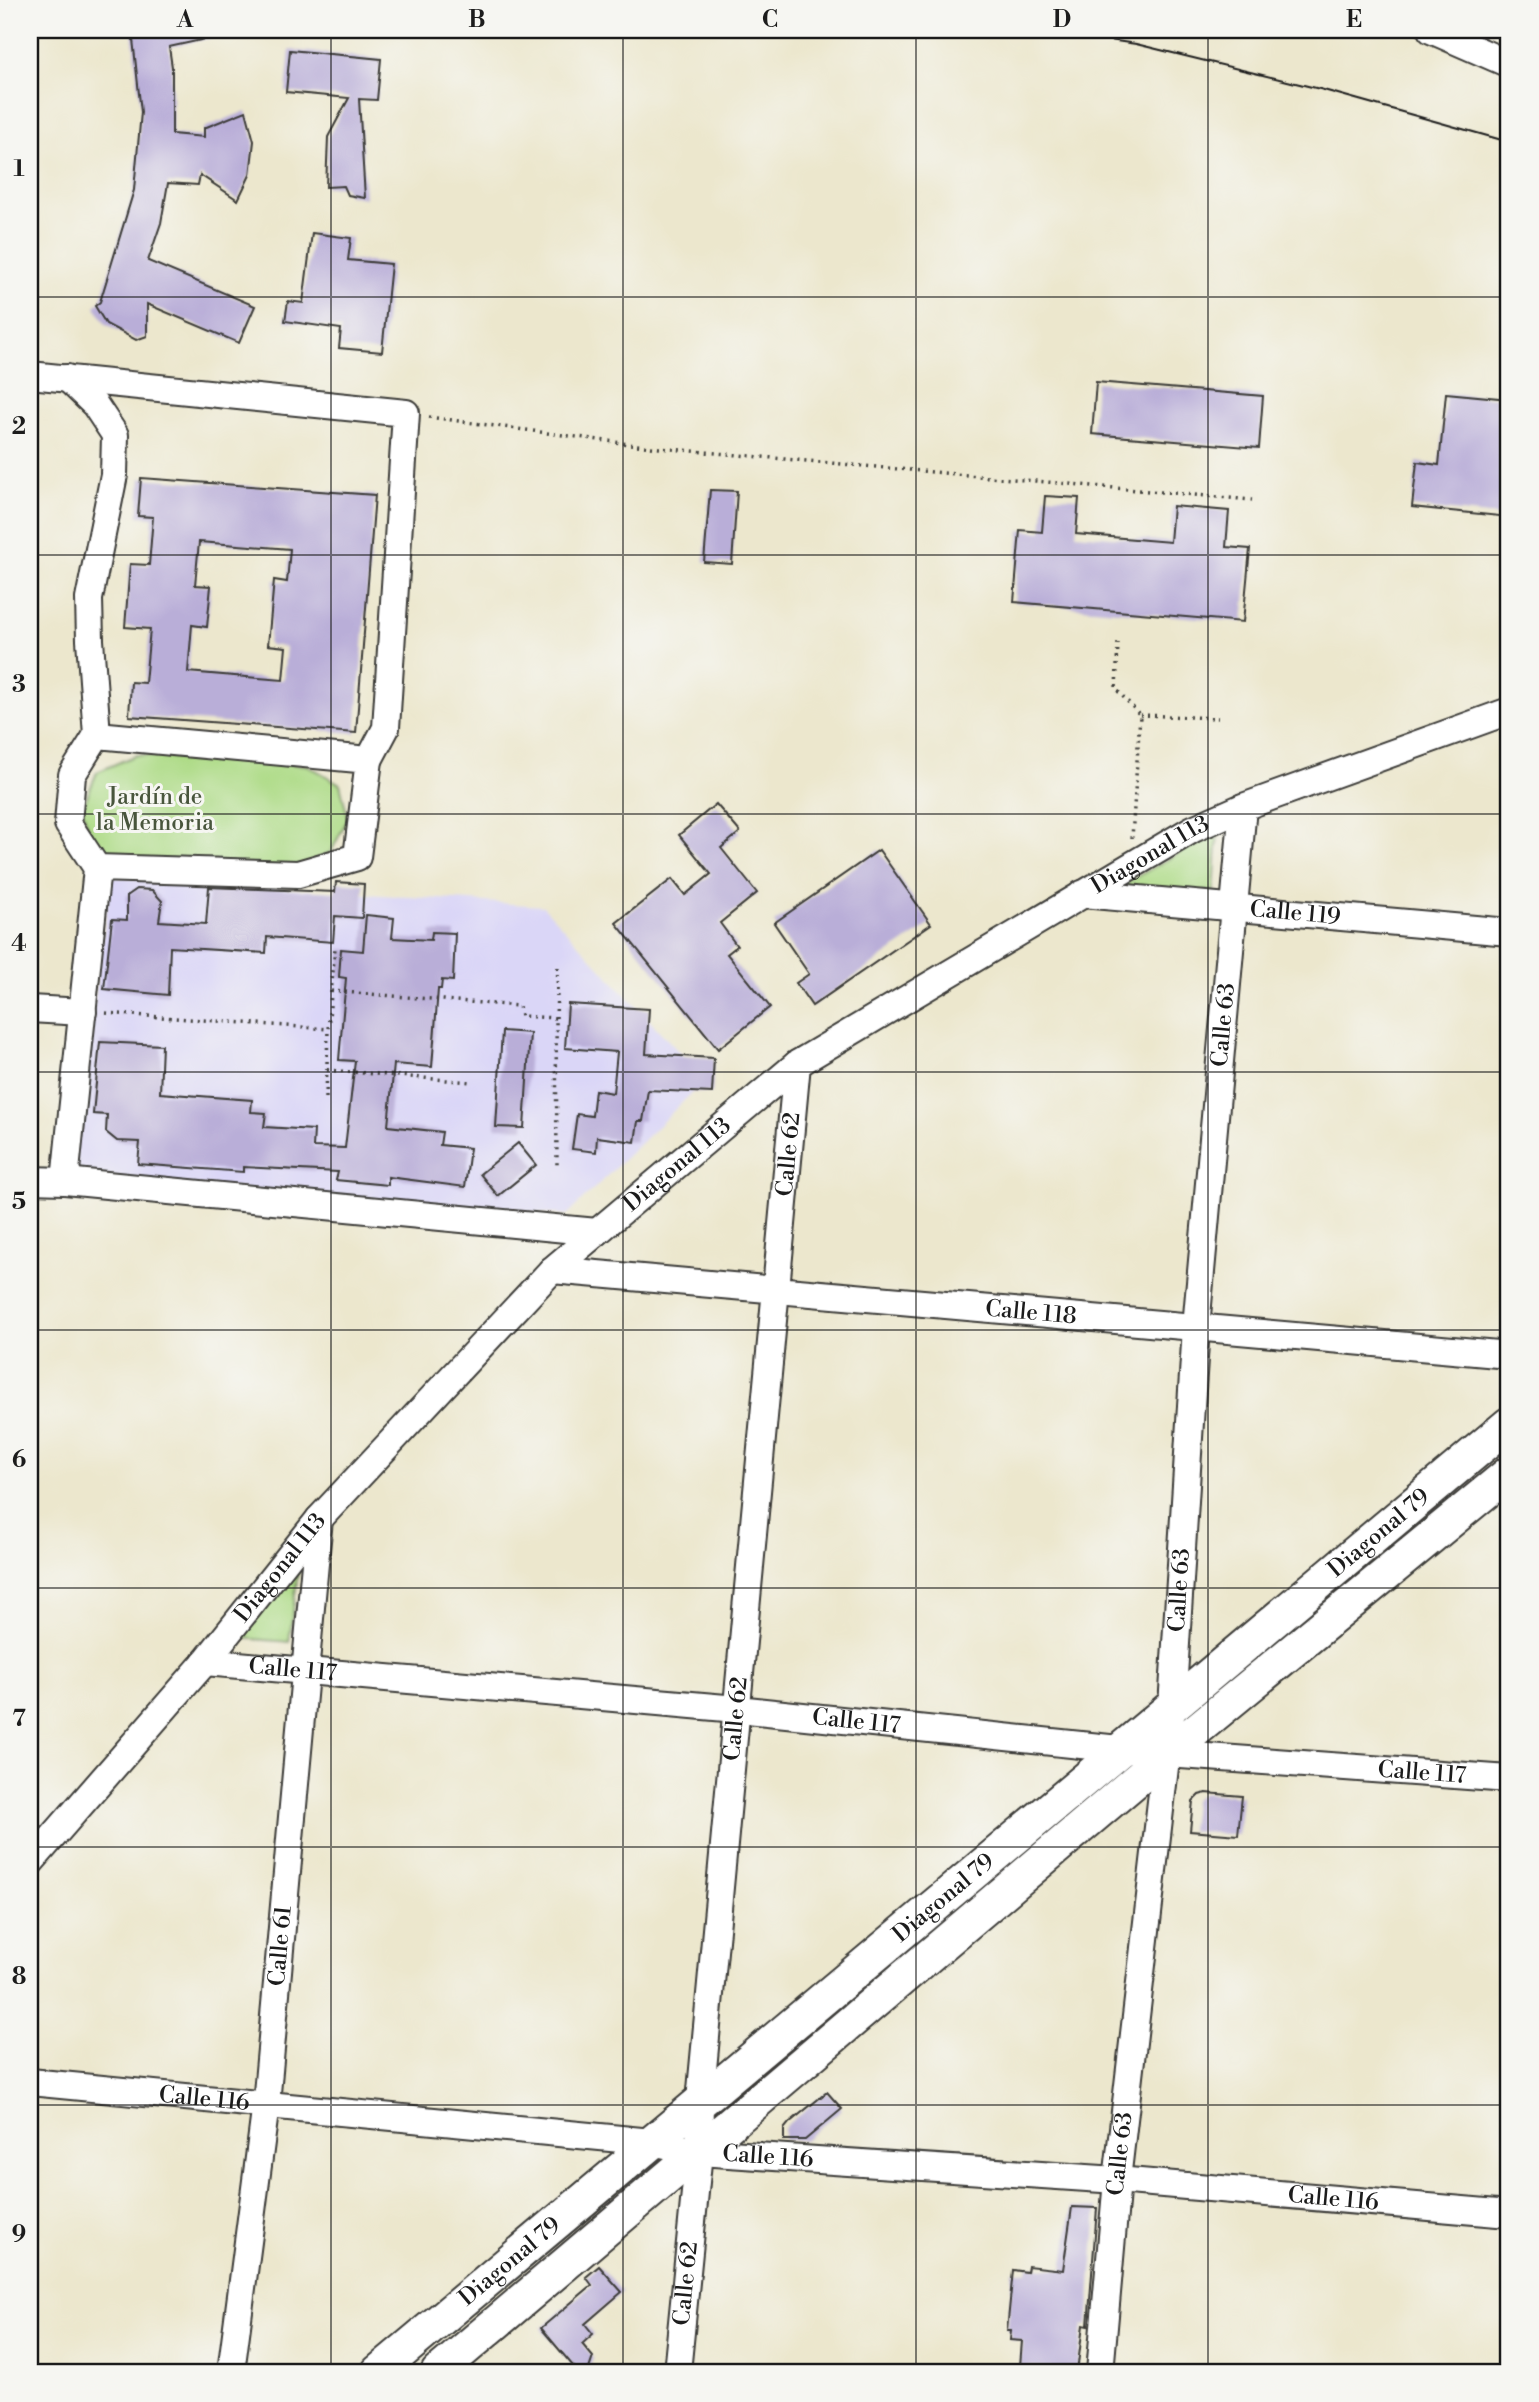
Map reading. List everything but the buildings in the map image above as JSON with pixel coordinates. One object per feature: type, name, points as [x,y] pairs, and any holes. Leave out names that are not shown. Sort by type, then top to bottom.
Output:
[{"type":"main road","name":"Diagonal 79","points":[[378,2372],[1509,1424]]},
{"type":"main road","name":"Diagonal 79","points":[[438,2372],[1167,1754],[1509,1473]]},
{"type":"street","points":[[1430,30],[1509,64]]},
{"type":"street","points":[[30,375],[406,413],[386,728],[369,760],[356,857],[298,874],[97,868]]},
{"type":"street","points":[[65,1181],[97,868],[68,824],[72,775],[97,735],[89,600],[114,475],[115,435],[95,405],[67,378]]},
{"type":"street","name":"Diagonal 113","points":[[30,1863],[205,1662],[319,1519],[552,1270],[797,1064],[1193,829],[1243,807],[1509,711]]},
{"type":"street","points":[[97,735],[369,760]]},
{"type":"street","name":"Calle 63","points":[[1100,2372],[1117,2180],[1172,1707],[1196,1327],[1243,807]]},
{"type":"street","name":"Calle 119","points":[[1082,894],[1509,932]]},
{"type":"street","points":[[30,1009],[83,1012]]},
{"type":"street","name":"Calle 62","points":[[677,2372],[797,1064]]},
{"type":"street","points":[[30,1180],[65,1181],[597,1232]]},
{"type":"street","name":"Calle 118","points":[[552,1270],[1509,1355]]},
{"type":"street","name":"Calle 61","points":[[231,2372],[266,2104],[319,1519]]},
{"type":"street","name":"Calle 117","points":[[205,1662],[737,1709],[1167,1754],[1509,1779]]},
{"type":"street","name":"Calle 116","points":[[30,2082],[652,2142],[699,2152],[1117,2180],[1509,2214]]},
{"type":"path","points":[[406,413],[659,448],[1252,500]]},
{"type":"path","points":[[1118,643],[1116,689],[1140,715],[1218,718]]},
{"type":"path","points":[[1130,864],[1140,715]]},
{"type":"path","points":[[326,1098],[328,1029],[335,948]]},
{"type":"path","points":[[557,1166],[558,965]]},
{"type":"path","points":[[331,991],[519,1006],[521,1016],[556,1018]]},
{"type":"path","points":[[83,1012],[328,1029]]},
{"type":"path","points":[[327,1070],[471,1082]]},
{"type":"shaded area","points":[[111,877],[543,906],[705,1080],[567,1215],[71,1176]]},
{"type":"green space","name":"Jardín de la Memoria","points":[[136,755],[307,765],[340,784],[348,818],[331,852],[296,869],[135,863],[94,845],[82,809],[97,772]]},
{"type":"green space","points":[[1218,831],[1214,892],[1121,886]]},
{"type":"green space","points":[[299,1564],[289,1642],[239,1638]]},
{"type":"tram line","points":[[1043,30],[1136,44],[1320,89],[1509,142]]}]
